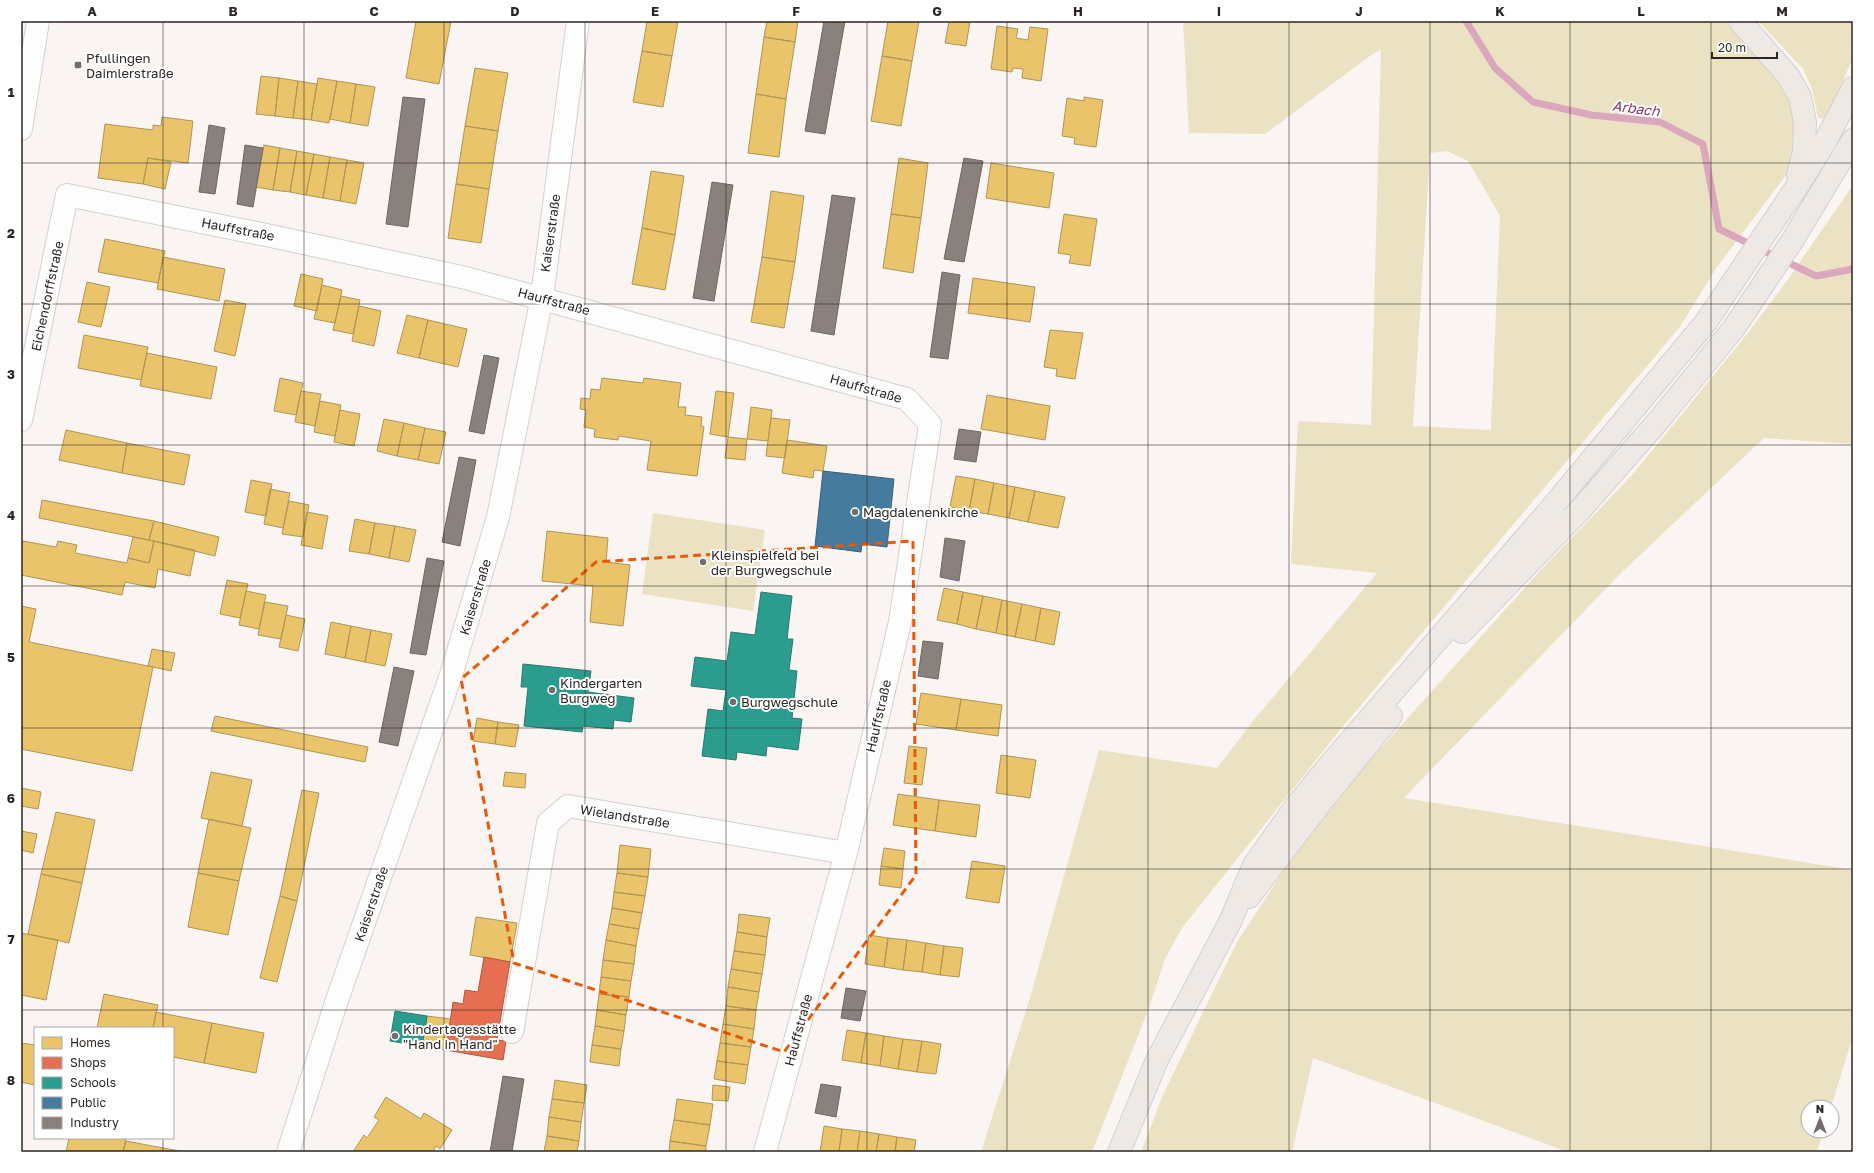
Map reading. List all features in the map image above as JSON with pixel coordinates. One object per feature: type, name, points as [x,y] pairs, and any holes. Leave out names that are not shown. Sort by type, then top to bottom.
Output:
[{"type":"main road","points":[[1740,21],[1789,77],[1800,97],[1806,122],[1804,152],[1794,191]]},
{"type":"main road","points":[[1120,1152],[1157,1060],[1230,922],[1254,865],[1296,806],[1553,506],[1706,322],[1776,219],[1825,142],[1853,88]]},
{"type":"main road","points":[[1230,922],[1322,801],[1444,651],[1581,509],[1659,420],[1734,328],[1792,242],[1853,140]]},
{"type":"street","points":[[21,129],[38,21]]},
{"type":"street","name":"Kaiserstraße","points":[[288,1152],[336,1003],[452,672],[498,517],[542,297],[578,21]]},
{"type":"street","name":"Hauffstraße","points":[[67,195],[286,239],[466,278],[542,297],[907,399],[930,424],[900,622],[846,853],[765,1152]]},
{"type":"street","name":"Eichendorffstraße","points":[[21,420],[67,195]]},
{"type":"street","name":"Wielandstraße","points":[[512,1032],[548,823],[568,806],[846,853]]},
{"type":"highlighted area","points":[[913,541],[916,875],[784,1052],[514,963],[461,679],[596,562]]},
{"type":"shaded area","points":[[1183,21],[1726,21],[1776,76],[1792,102],[1797,138],[1786,175],[1717,267],[1679,328],[1340,730],[1182,928],[1165,959],[1149,1008],[1092,1152],[981,1152],[1030,998],[1099,750],[1217,768],[1257,716],[1377,573],[1291,564],[1298,421],[1371,425],[1381,50],[1374,53],[1265,134],[1189,133]],"holes":[[[1447,151],[1468,161],[1500,216],[1491,430],[1413,426],[1430,153]]]},
{"type":"shaded area","points":[[1758,21],[1853,21],[1853,57],[1827,119],[1818,118],[1812,88],[1803,69]]},
{"type":"shaded area","points":[[1853,185],[1853,444],[1764,438],[1620,574],[1404,798],[1853,870],[1853,1036],[1833,1099],[1800,1099],[1800,1139],[1821,1139],[1817,1152],[1568,1152],[1313,1058],[1292,1152],[1141,1152],[1162,1097],[1237,942],[1313,826],[1353,779],[1539,572],[1633,474],[1748,333],[1784,285]]},
{"type":"shaded area","name":"Kleinspielfeld bei der Burgwegschule","points":[[653,513],[765,530],[753,611],[642,594]]},
{"type":"building: Homes","points":[[416,21],[451,21],[439,84],[406,78]]},
{"type":"building: Homes","points":[[647,21],[678,21],[672,56],[642,51]]},
{"type":"building: Homes","points":[[767,21],[798,21],[795,42],[764,37]]},
{"type":"building: Homes","points":[[888,21],[919,21],[912,61],[882,56]]},
{"type":"building: Homes","points":[[949,21],[970,21],[966,46],[945,43]]},
{"type":"building: Homes","points":[[997,26],[1018,29],[1016,38],[1028,40],[1030,27],[1048,29],[1041,81],[1022,78],[1023,69],[1013,68],[1012,72],[991,69]]},
{"type":"building: Homes","points":[[764,37],[795,42],[786,99],[756,94]]},
{"type":"building: Homes","points":[[642,51],[672,56],[663,107],[633,102]]},
{"type":"building: Homes","points":[[882,56],[912,61],[901,126],[871,121]]},
{"type":"building: Homes","points":[[475,68],[508,73],[498,131],[465,126]]},
{"type":"building: Homes","points":[[261,76],[279,78],[275,116],[256,114]]},
{"type":"building: Homes","points":[[279,78],[298,81],[293,118],[275,116]]},
{"type":"building: Homes","points":[[318,78],[337,81],[329,123],[311,120]]},
{"type":"building: Homes","points":[[298,81],[317,84],[311,120],[293,118]]},
{"type":"building: Homes","points":[[337,81],[356,84],[350,123],[330,119]]},
{"type":"building: Homes","points":[[356,84],[375,87],[368,126],[350,123]]},
{"type":"building: Homes","points":[[756,94],[786,99],[779,157],[748,153]]},
{"type":"building: Homes","points":[[1084,97],[1103,100],[1096,147],[1074,144],[1075,138],[1062,136],[1067,98],[1084,101]]},
{"type":"building: Homes","points":[[162,117],[193,121],[188,163],[148,158],[143,184],[98,178],[105,124],[153,130],[153,125],[161,126]]},
{"type":"building: Homes","points":[[465,126],[498,131],[489,189],[456,184]]},
{"type":"building: Homes","points":[[264,145],[280,148],[273,190],[256,187]]},
{"type":"building: Homes","points":[[280,148],[297,151],[290,192],[273,190]]},
{"type":"building: Homes","points":[[297,151],[314,154],[306,195],[290,192]]},
{"type":"building: Homes","points":[[314,154],[330,157],[323,198],[306,195]]},
{"type":"building: Homes","points":[[330,157],[347,160],[340,201],[323,198]]},
{"type":"building: Homes","points":[[148,158],[171,162],[165,189],[143,184]]},
{"type":"building: Homes","points":[[899,158],[928,163],[921,218],[891,214]]},
{"type":"building: Homes","points":[[347,160],[364,163],[356,204],[340,201]]},
{"type":"building: Homes","points":[[991,163],[1054,173],[1049,208],[986,198]]},
{"type":"building: Homes","points":[[651,171],[684,176],[675,235],[642,228]]},
{"type":"building: Homes","points":[[456,184],[489,189],[481,243],[448,238]]},
{"type":"building: Homes","points":[[771,191],[804,196],[795,262],[762,257]]},
{"type":"building: Homes","points":[[891,214],[921,218],[913,273],[883,268]]},
{"type":"building: Homes","points":[[1064,214],[1097,219],[1090,266],[1069,263],[1071,255],[1058,253]]},
{"type":"building: Homes","points":[[642,228],[675,235],[665,290],[632,284]]},
{"type":"building: Homes","points":[[105,239],[165,251],[158,283],[98,272]]},
{"type":"building: Homes","points":[[163,257],[225,269],[219,301],[157,289]]},
{"type":"building: Homes","points":[[762,257],[795,262],[784,328],[751,322]]},
{"type":"building: Homes","points":[[301,274],[323,279],[317,311],[294,306]]},
{"type":"building: Homes","points":[[973,278],[1035,287],[1030,322],[968,313]]},
{"type":"building: Homes","points":[[87,282],[110,287],[101,327],[78,322]]},
{"type":"building: Homes","points":[[322,285],[342,290],[335,323],[314,319]]},
{"type":"building: Homes","points":[[341,296],[360,300],[353,334],[333,330]]},
{"type":"building: Homes","points":[[225,300],[246,304],[235,356],[214,351]]},
{"type":"building: Homes","points":[[359,306],[381,311],[374,346],[352,341]]},
{"type":"building: Homes","points":[[407,315],[428,320],[419,358],[397,353]]},
{"type":"building: Homes","points":[[428,320],[467,329],[458,367],[419,358]]},
{"type":"building: Homes","points":[[1050,330],[1083,333],[1075,379],[1056,376],[1057,369],[1044,367]]},
{"type":"building: Homes","points":[[84,335],[148,347],[141,380],[78,368]]},
{"type":"building: Homes","points":[[147,353],[217,367],[211,399],[140,386]]},
{"type":"building: Homes","points":[[280,378],[303,383],[296,415],[274,411]]},
{"type":"building: Homes","points":[[602,378],[643,383],[644,378],[681,383],[678,407],[686,407],[685,415],[702,417],[701,426],[704,427],[697,476],[647,470],[651,441],[619,436],[618,440],[594,437],[595,429],[584,427],[586,410],[580,409],[581,398],[590,399],[591,389],[600,390]]},
{"type":"building: Homes","points":[[301,391],[321,394],[315,426],[295,422]]},
{"type":"building: Homes","points":[[716,391],[734,393],[728,437],[710,434]]},
{"type":"building: Homes","points":[[987,395],[1050,406],[1045,440],[981,429]]},
{"type":"building: Homes","points":[[320,401],[341,405],[335,436],[314,432]]},
{"type":"building: Homes","points":[[751,407],[772,410],[768,441],[747,439]]},
{"type":"building: Homes","points":[[340,410],[360,414],[354,446],[334,442]]},
{"type":"building: Homes","points":[[771,418],[790,420],[785,458],[766,456]]},
{"type":"building: Homes","points":[[384,419],[404,423],[397,456],[377,451]]},
{"type":"building: Homes","points":[[404,423],[425,428],[418,460],[397,456]]},
{"type":"building: Homes","points":[[425,428],[446,432],[439,464],[418,460]]},
{"type":"building: Homes","points":[[66,430],[127,443],[122,473],[59,460]]},
{"type":"building: Homes","points":[[728,437],[747,439],[745,460],[725,458]]},
{"type":"building: Homes","points":[[787,440],[827,446],[823,471],[814,470],[813,478],[782,473]]},
{"type":"building: Homes","points":[[127,443],[190,455],[184,485],[122,473]]},
{"type":"building: Homes","points":[[956,476],[975,479],[969,511],[950,507]]},
{"type":"building: Homes","points":[[975,479],[994,483],[988,514],[969,511]]},
{"type":"building: Homes","points":[[251,480],[272,484],[266,516],[245,512]]},
{"type":"building: Homes","points":[[994,483],[1015,487],[1009,518],[988,514]]},
{"type":"building: Homes","points":[[1015,487],[1035,491],[1028,522],[1009,518]]},
{"type":"building: Homes","points":[[270,489],[290,493],[283,528],[264,524]]},
{"type":"building: Homes","points":[[1035,491],[1065,497],[1058,528],[1028,522]]},
{"type":"building: Homes","points":[[42,500],[154,521],[149,540],[39,518]]},
{"type":"building: Homes","points":[[289,501],[309,505],[303,537],[282,534]]},
{"type":"building: Homes","points":[[307,512],[328,516],[322,549],[301,545]]},
{"type":"building: Homes","points":[[355,519],[375,523],[369,554],[349,551]]},
{"type":"building: Homes","points":[[154,521],[219,537],[215,556],[149,540]]},
{"type":"building: Homes","points":[[375,523],[395,526],[389,558],[369,554]]},
{"type":"building: Homes","points":[[395,526],[416,530],[409,562],[389,558]]},
{"type":"building: Homes","points":[[547,531],[608,538],[606,562],[630,565],[623,626],[590,622],[593,586],[542,581]]},
{"type":"building: Homes","points":[[133,537],[154,541],[149,563],[128,558]]},
{"type":"building: Homes","points":[[23,541],[56,547],[58,541],[77,545],[75,553],[127,563],[128,558],[149,563],[154,541],[195,550],[190,576],[158,569],[155,588],[125,582],[122,595],[21,575],[21,551]]},
{"type":"building: Homes","points":[[227,580],[248,584],[240,618],[220,614]]},
{"type":"building: Homes","points":[[944,588],[963,592],[957,624],[937,620]]},
{"type":"building: Homes","points":[[246,591],[266,595],[259,629],[239,625]]},
{"type":"building: Homes","points":[[963,592],[983,596],[976,629],[957,624]]},
{"type":"building: Homes","points":[[983,596],[1002,600],[996,633],[976,629]]},
{"type":"building: Homes","points":[[1002,600],[1022,604],[1015,637],[996,633]]},
{"type":"building: Homes","points":[[265,602],[288,606],[281,639],[258,635]]},
{"type":"building: Homes","points":[[1022,604],[1041,608],[1035,641],[1015,637]]},
{"type":"building: Homes","points":[[21,606],[36,609],[29,642],[153,667],[132,771],[21,749]]},
{"type":"building: Homes","points":[[1041,608],[1060,612],[1054,645],[1035,641]]},
{"type":"building: Homes","points":[[286,615],[305,619],[298,651],[279,647]]},
{"type":"building: Homes","points":[[331,622],[351,626],[345,658],[325,654]]},
{"type":"building: Homes","points":[[351,626],[371,630],[365,662],[345,658]]},
{"type":"building: Homes","points":[[371,630],[392,634],[385,666],[365,662]]},
{"type":"building: Homes","points":[[152,649],[175,653],[171,671],[148,666]]},
{"type":"building: Homes","points":[[921,693],[961,699],[956,730],[916,724]]},
{"type":"building: Homes","points":[[961,699],[1002,705],[998,736],[956,730]]},
{"type":"building: Homes","points":[[215,716],[368,747],[365,762],[211,731]]},
{"type":"building: Homes","points":[[477,718],[498,722],[495,744],[473,741]]},
{"type":"building: Homes","points":[[498,722],[519,725],[515,747],[495,744]]},
{"type":"building: Homes","points":[[909,746],[927,748],[922,785],[904,783]]},
{"type":"building: Homes","points":[[1001,755],[1036,760],[1030,798],[996,793]]},
{"type":"building: Homes","points":[[211,772],[252,780],[242,826],[201,818]]},
{"type":"building: Homes","points":[[505,772],[526,774],[525,788],[503,786]]},
{"type":"building: Homes","points":[[21,788],[41,792],[38,809],[21,806]]},
{"type":"building: Homes","points":[[302,790],[319,793],[297,901],[280,896]]},
{"type":"building: Homes","points":[[898,794],[939,800],[935,831],[893,825]]},
{"type":"building: Homes","points":[[939,800],[980,805],[976,837],[935,831]]},
{"type":"building: Homes","points":[[56,812],[95,820],[82,883],[41,874]]},
{"type":"building: Homes","points":[[209,819],[251,828],[239,881],[198,873]]},
{"type":"building: Homes","points":[[21,831],[37,834],[33,853],[21,850]]},
{"type":"building: Homes","points":[[620,845],[651,849],[648,877],[617,873]]},
{"type":"building: Homes","points":[[884,848],[905,851],[903,869],[881,866]]},
{"type":"building: Homes","points":[[972,861],[1005,866],[999,903],[966,898]]},
{"type":"building: Homes","points":[[881,866],[903,869],[901,888],[879,885]]},
{"type":"building: Homes","points":[[198,873],[239,881],[228,935],[188,927]]},
{"type":"building: Homes","points":[[617,873],[648,877],[645,896],[614,892]]},
{"type":"building: Homes","points":[[41,874],[82,883],[69,943],[28,934]]},
{"type":"building: Homes","points":[[614,892],[645,896],[642,913],[612,908]]},
{"type":"building: Homes","points":[[280,896],[297,901],[277,982],[260,978]]},
{"type":"building: Homes","points":[[612,908],[642,913],[639,929],[609,924]]},
{"type":"building: Homes","points":[[739,914],[770,918],[767,937],[737,932]]},
{"type":"building: Homes","points":[[476,917],[517,923],[510,962],[470,955]]},
{"type":"building: Homes","points":[[609,924],[639,929],[636,946],[606,940]]},
{"type":"building: Homes","points":[[737,932],[767,937],[765,955],[734,951]]},
{"type":"building: Homes","points":[[21,933],[58,940],[46,1000],[21,995]]},
{"type":"building: Homes","points":[[869,935],[888,938],[884,967],[865,964]]},
{"type":"building: Homes","points":[[888,938],[907,940],[903,970],[884,967]]},
{"type":"building: Homes","points":[[606,940],[636,946],[634,964],[603,960]]},
{"type":"building: Homes","points":[[907,940],[926,943],[922,972],[903,970]]},
{"type":"building: Homes","points":[[926,943],[944,946],[940,975],[922,972]]},
{"type":"building: Homes","points":[[944,946],[963,948],[959,977],[940,975]]},
{"type":"building: Homes","points":[[734,951],[765,955],[762,974],[731,969]]},
{"type":"building: Homes","points":[[603,960],[634,964],[631,981],[601,977]]},
{"type":"building: Homes","points":[[731,969],[762,974],[759,992],[728,987]]},
{"type":"building: Homes","points":[[601,977],[631,981],[629,997],[599,994]]},
{"type":"building: Homes","points":[[728,987],[759,992],[756,1010],[726,1006]]},
{"type":"building: Homes","points":[[104,994],[158,1005],[153,1027],[97,1027]]},
{"type":"building: Homes","points":[[599,994],[629,997],[626,1015],[597,1010]]},
{"type":"building: Homes","points":[[726,1006],[756,1010],[754,1029],[723,1024]]},
{"type":"building: Homes","points":[[597,1010],[626,1015],[624,1031],[595,1026]]},
{"type":"building: Homes","points":[[156,1012],[212,1023],[204,1063],[174,1057],[174,1027],[153,1027]]},
{"type":"building: Homes","points":[[427,1016],[451,1019],[446,1050],[422,1046]]},
{"type":"building: Homes","points":[[212,1023],[264,1033],[256,1073],[204,1063]]},
{"type":"building: Homes","points":[[723,1024],[754,1029],[751,1047],[720,1043]]},
{"type":"building: Homes","points":[[595,1026],[624,1031],[621,1049],[592,1045]]},
{"type":"building: Homes","points":[[847,1030],[866,1033],[861,1063],[842,1060]]},
{"type":"building: Homes","points":[[866,1033],[884,1036],[880,1066],[861,1063]]},
{"type":"building: Homes","points":[[884,1036],[903,1039],[898,1069],[880,1066]]},
{"type":"building: Homes","points":[[903,1039],[922,1041],[917,1072],[898,1069]]},
{"type":"building: Homes","points":[[922,1041],[941,1044],[936,1074],[917,1072]]},
{"type":"building: Homes","points":[[21,1043],[34,1045],[34,1085],[21,1082]]},
{"type":"building: Homes","points":[[720,1043],[751,1047],[748,1065],[717,1061]]},
{"type":"building: Homes","points":[[592,1045],[621,1049],[619,1066],[590,1062]]},
{"type":"building: Homes","points":[[717,1061],[748,1065],[745,1084],[714,1079]]},
{"type":"building: Homes","points":[[555,1080],[587,1085],[584,1103],[552,1099]]},
{"type":"building: Homes","points":[[713,1085],[730,1087],[728,1101],[712,1100]]},
{"type":"building: Homes","points":[[386,1097],[421,1119],[424,1113],[452,1130],[440,1149],[436,1146],[433,1152],[353,1152],[364,1135],[367,1138],[379,1120],[374,1117]]},
{"type":"building: Homes","points":[[552,1099],[584,1103],[581,1122],[549,1117]]},
{"type":"building: Homes","points":[[677,1099],[713,1104],[710,1125],[674,1120]]},
{"type":"building: Homes","points":[[549,1117],[581,1122],[579,1141],[547,1136]]},
{"type":"building: Homes","points":[[674,1120],[710,1125],[706,1146],[670,1141]]},
{"type":"building: Homes","points":[[824,1126],[842,1129],[839,1152],[820,1152]]},
{"type":"building: Homes","points":[[842,1129],[860,1131],[857,1152],[839,1152]]},
{"type":"building: Homes","points":[[860,1131],[879,1134],[876,1152],[857,1152]]},
{"type":"building: Homes","points":[[879,1134],[897,1137],[895,1152],[876,1152]]},
{"type":"building: Homes","points":[[547,1136],[579,1141],[577,1152],[544,1152]]},
{"type":"building: Homes","points":[[897,1137],[916,1140],[914,1152],[895,1152]]},
{"type":"building: Homes","points":[[69,1139],[126,1139],[123,1152],[66,1152]]},
{"type":"building: Homes","points":[[126,1141],[179,1151],[179,1152],[123,1152]]},
{"type":"building: Homes","points":[[670,1141],[706,1146],[706,1152],[669,1152]]},
{"type":"building: Shops","points":[[484,957],[510,962],[497,1040],[506,1041],[503,1060],[446,1050],[453,1002],[463,1004],[465,990],[478,992]]},
{"type":"building: Schools","points":[[761,592],[792,596],[787,639],[793,639],[789,670],[797,671],[792,718],[802,719],[798,750],[767,746],[766,756],[737,752],[736,760],[702,756],[708,709],[723,711],[726,690],[691,686],[695,657],[727,661],[731,632],[755,635]]},
{"type":"building: Schools","points":[[523,664],[591,671],[588,692],[634,698],[631,722],[614,720],[613,729],[583,726],[582,732],[524,726],[528,687],[521,687]]},
{"type":"building: Schools","points":[[395,1011],[427,1016],[422,1046],[390,1041]]},
{"type":"building: Public","name":"Magdalenenkirche","points":[[823,471],[894,479],[887,547],[862,544],[861,552],[815,546]]},
{"type":"building: Industry","points":[[824,21],[845,21],[825,134],[805,131]]},
{"type":"building: Industry","points":[[403,97],[425,99],[408,227],[386,224]]},
{"type":"building: Industry","points":[[209,125],[225,128],[215,194],[199,192]]},
{"type":"building: Industry","points":[[245,145],[263,148],[253,207],[237,204]]},
{"type":"building: Industry","points":[[964,158],[983,161],[964,262],[944,259]]},
{"type":"building: Industry","points":[[712,182],[733,185],[714,301],[693,298]]},
{"type":"building: Industry","points":[[832,195],[855,198],[834,335],[811,331]]},
{"type":"building: Industry","points":[[942,272],[960,275],[948,359],[930,357]]},
{"type":"building: Industry","points":[[484,355],[499,358],[484,434],[469,431]]},
{"type":"building: Industry","points":[[959,429],[981,432],[976,462],[954,459]]},
{"type":"building: Industry","points":[[459,457],[476,460],[460,546],[442,542]]},
{"type":"building: Industry","points":[[945,538],[965,541],[959,581],[940,577]]},
{"type":"building: Industry","points":[[427,558],[444,561],[426,655],[410,653]]},
{"type":"building: Industry","points":[[923,641],[943,643],[938,679],[918,676]]},
{"type":"building: Industry","points":[[394,667],[414,671],[398,746],[379,742]]},
{"type":"building: Industry","points":[[846,988],[866,991],[860,1021],[841,1018]]},
{"type":"building: Industry","points":[[503,1076],[524,1079],[512,1152],[490,1152]]},
{"type":"building: Industry","points":[[821,1084],[841,1087],[836,1117],[815,1113]]},
{"type":"waterway","name":"Arbach","points":[[1466,21],[1495,68],[1533,102],[1591,115],[1660,122],[1703,144],[1719,229],[1816,276],[1853,269]]},
{"type":"place","name":"Pfullingen Daimlerstraße","points":[[78,65]]},
{"type":"place","name":"Magdalenenkirche","points":[[855,512]]},
{"type":"place","name":"Kleinspielfeld bei der Burgwegschule","points":[[703,562]]},
{"type":"place","name":"Kindergarten Burgweg","points":[[552,690]]},
{"type":"place","name":"Burgwegschule","points":[[733,702]]},
{"type":"place","name":"Kindertagesstätte \"Hand in Hand\"","points":[[395,1036]]}]
